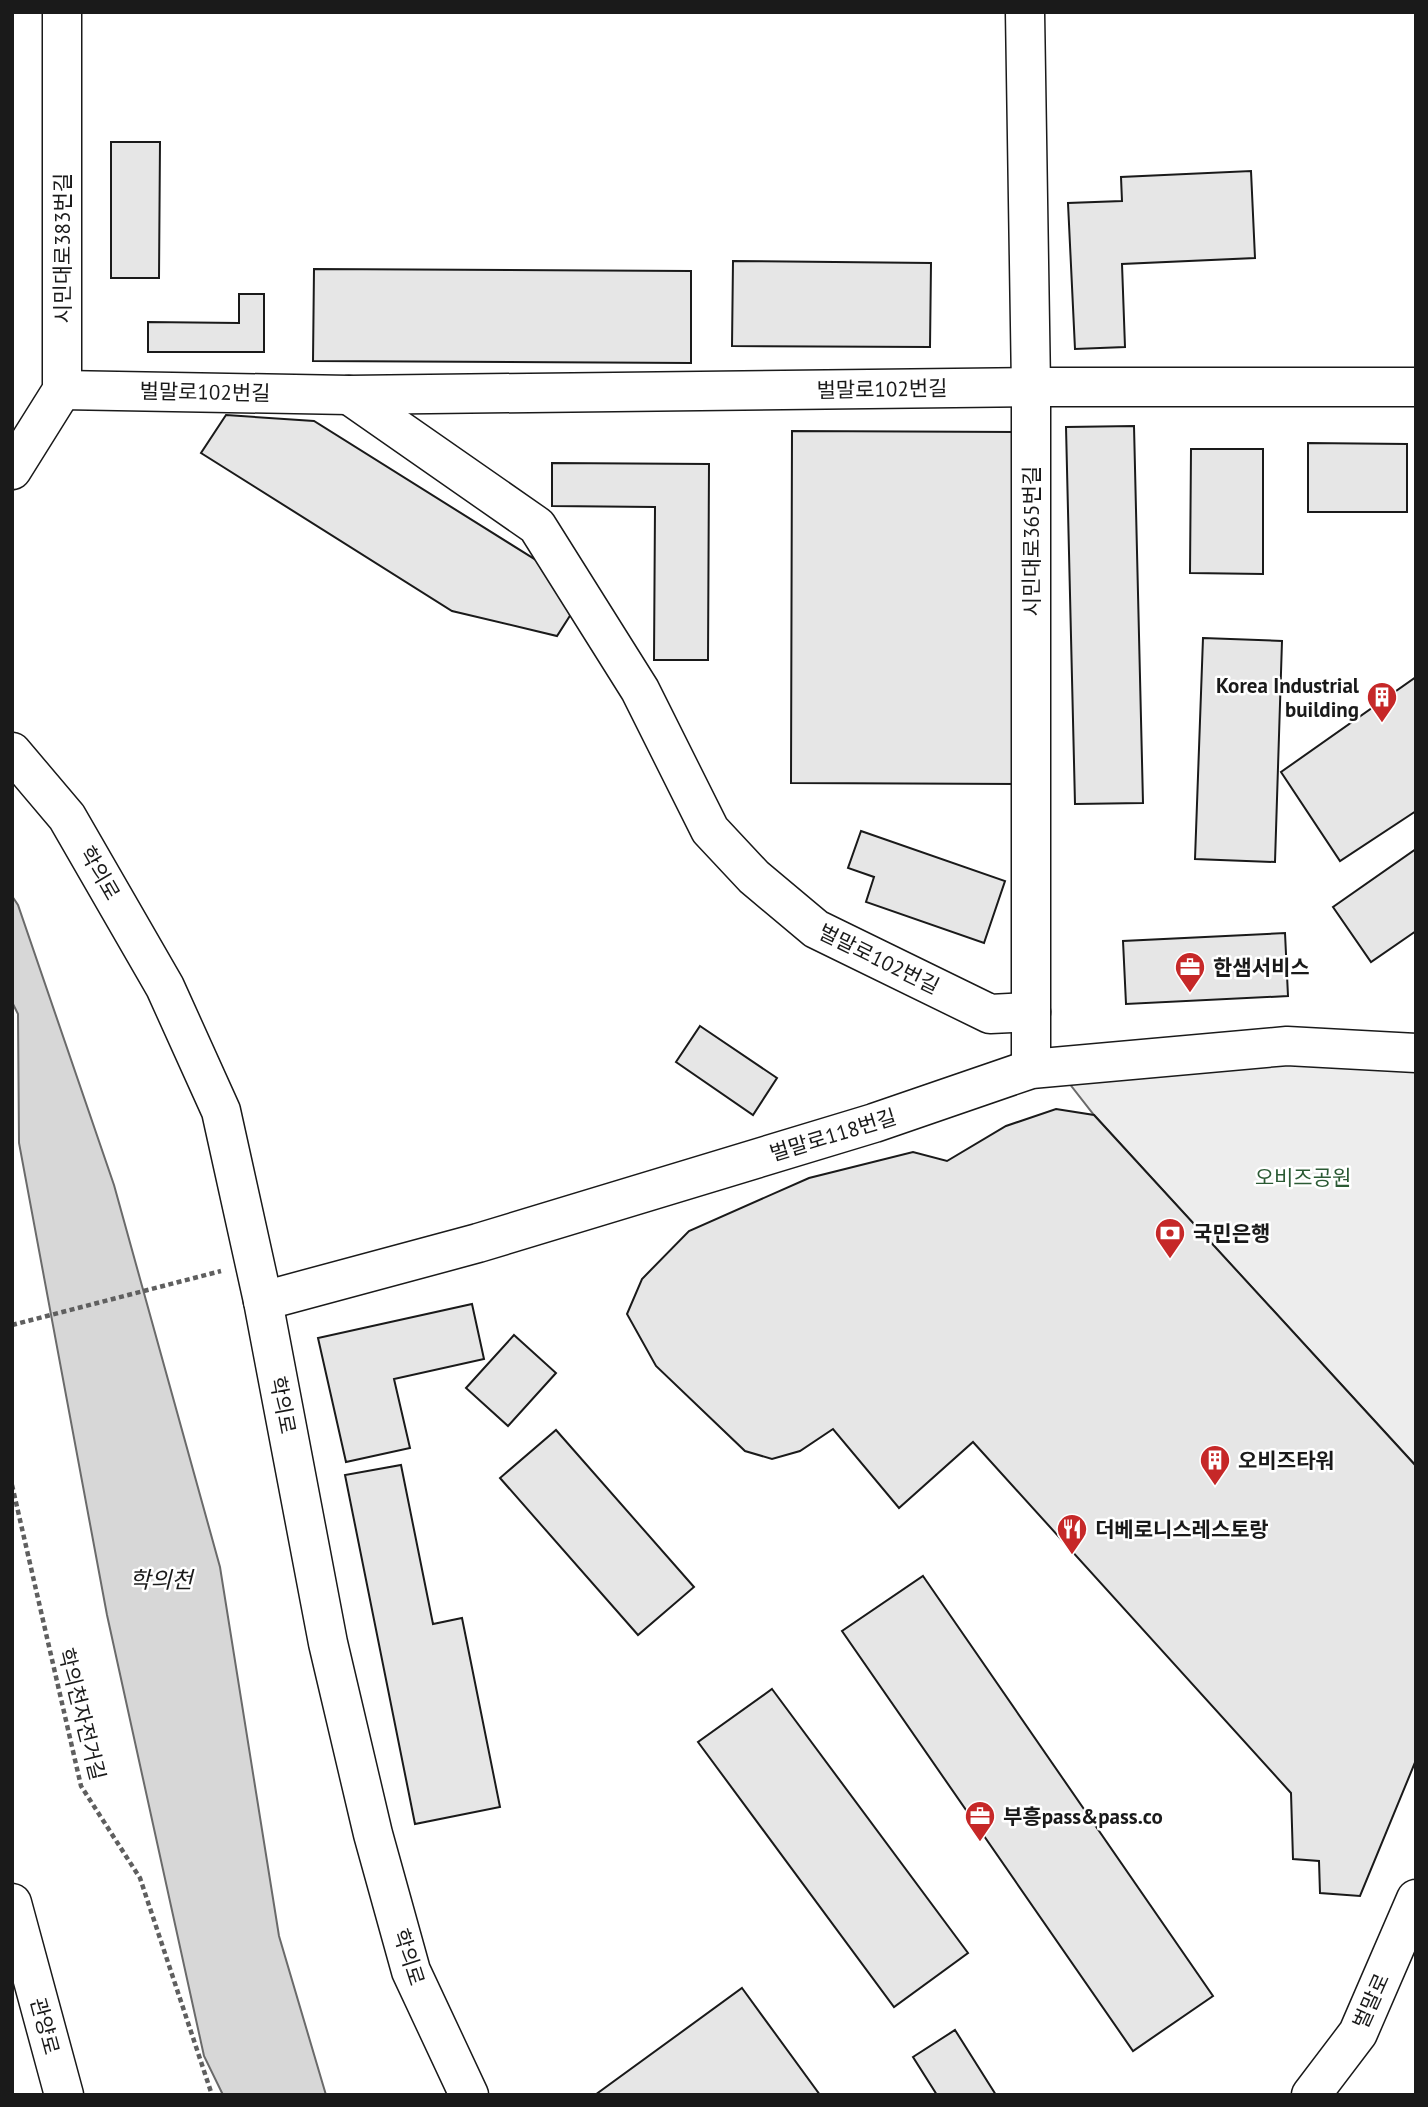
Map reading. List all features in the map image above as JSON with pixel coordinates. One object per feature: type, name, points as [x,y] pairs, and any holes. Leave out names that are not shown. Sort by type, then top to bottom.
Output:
[{"type":"street","name":"시민대로383번길","points":[[62,12],[62,390]]},
{"type":"street","name":"시민대로365번길","points":[[1025,12],[1031,387],[1031,1069]]},
{"type":"street","name":"벌말로102번길","points":[[62,390],[349,395],[1031,387],[1416,387]]},
{"type":"street","points":[[12,470],[62,390]]},
{"type":"street","name":"벌말로102번길","points":[[349,395],[537,526],[640,690],[710,830],[754,877],[816,929],[990,1014],[1031,1012]]},
{"type":"street","name":"학의로","points":[[12,751],[67,817],[165,987],[221,1111],[263,1301],[328,1643],[373,1834],[411,1971],[468,2095]]},
{"type":"street","name":"벌말로118번길","points":[[263,1301],[478,1244],[874,1123],[1031,1069],[1287,1046],[1416,1053]]},
{"type":"street","name":"벌말로","points":[[1311,2095],[1357,2033],[1416,1899]]},
{"type":"street","name":"관양로","points":[[12,1903],[19,1957],[64,2095]]},
{"type":"path","points":[[12,1325],[253,1263]]},
{"type":"path","name":"학의천자전거길","points":[[12,1485],[81,1786],[140,1878],[212,2095]]},
{"type":"shaded area","name":"오비즈공원","points":[[1416,1061],[1416,1466],[1094,1115],[1069,1083],[1112,1069]]},
{"type":"water","name":"학의천","points":[[12,896],[18,905],[114,1185],[220,1567],[279,1936],[326,2095],[223,2095],[204,2056],[107,1615],[19,1143],[18,1014],[12,1002]]},
{"type":"building","points":[[111,142],[160,142],[159,278],[111,278]]},
{"type":"building","points":[[1251,171],[1255,258],[1122,264],[1125,347],[1075,349],[1068,203],[1122,201],[1121,177]]},
{"type":"building","points":[[733,261],[931,263],[930,347],[732,346]]},
{"type":"building","points":[[314,269],[691,271],[691,363],[313,361]]},
{"type":"building","points":[[239,294],[264,294],[264,352],[148,352],[148,322],[239,323]]},
{"type":"building","points":[[226,415],[314,421],[571,582],[580,600],[557,636],[452,611],[201,453]]},
{"type":"building","points":[[1134,426],[1143,803],[1075,804],[1066,427]]},
{"type":"building","points":[[792,431],[1023,432],[1021,784],[791,783]]},
{"type":"building","points":[[1308,443],[1407,444],[1407,512],[1308,512]]},
{"type":"building","points":[[1191,449],[1263,449],[1263,574],[1190,573]]},
{"type":"building","points":[[552,463],[709,464],[708,660],[654,660],[655,507],[552,506]]},
{"type":"building","points":[[1203,638],[1282,641],[1275,862],[1195,859]]},
{"type":"building","name":"Korea Industrial building","points":[[1416,677],[1416,811],[1340,861],[1281,772]]},
{"type":"building","points":[[861,831],[1005,881],[984,943],[866,902],[874,877],[848,868]]},
{"type":"building","points":[[1416,849],[1416,931],[1371,962],[1333,907]]},
{"type":"building","points":[[1285,933],[1288,996],[1126,1004],[1123,941]]},
{"type":"building","points":[[700,1026],[777,1078],[753,1115],[676,1062]]},
{"type":"building","name":"오비즈타워","points":[[1056,1109],[1094,1115],[1416,1466],[1416,1760],[1360,1896],[1320,1893],[1319,1861],[1293,1859],[1291,1793],[973,1442],[899,1508],[833,1429],[800,1451],[772,1459],[745,1451],[656,1366],[627,1314],[642,1279],[689,1231],[809,1178],[913,1152],[947,1161],[1006,1126]]},
{"type":"building","points":[[472,1304],[484,1359],[394,1379],[410,1448],[346,1462],[318,1338]]},
{"type":"building","points":[[514,1335],[556,1373],[508,1426],[466,1388]]},
{"type":"building","points":[[556,1430],[694,1587],[638,1635],[500,1478]]},
{"type":"building","points":[[401,1465],[433,1624],[462,1618],[500,1807],[415,1824],[345,1475]]},
{"type":"building","points":[[923,1576],[1213,1996],[1133,2051],[842,1631]]},
{"type":"building","points":[[772,1689],[968,1953],[894,2007],[698,1742]]},
{"type":"building","points":[[742,1988],[820,2095],[595,2095]]},
{"type":"building","points":[[955,2030],[996,2095],[937,2095],[913,2057]]},
{"type":"place","name":"Korea Industrial building","points":[[1382,724]]},
{"type":"place","name":"한샘서비스","points":[[1190,994]]},
{"type":"place","name":"국민은행","points":[[1170,1260]]},
{"type":"place","name":"오비즈타워","points":[[1215,1487]]},
{"type":"place","name":"더베로니스레스토랑","points":[[1072,1556]]},
{"type":"place","name":"부흥pass&pass.co","points":[[980,1843]]}]
